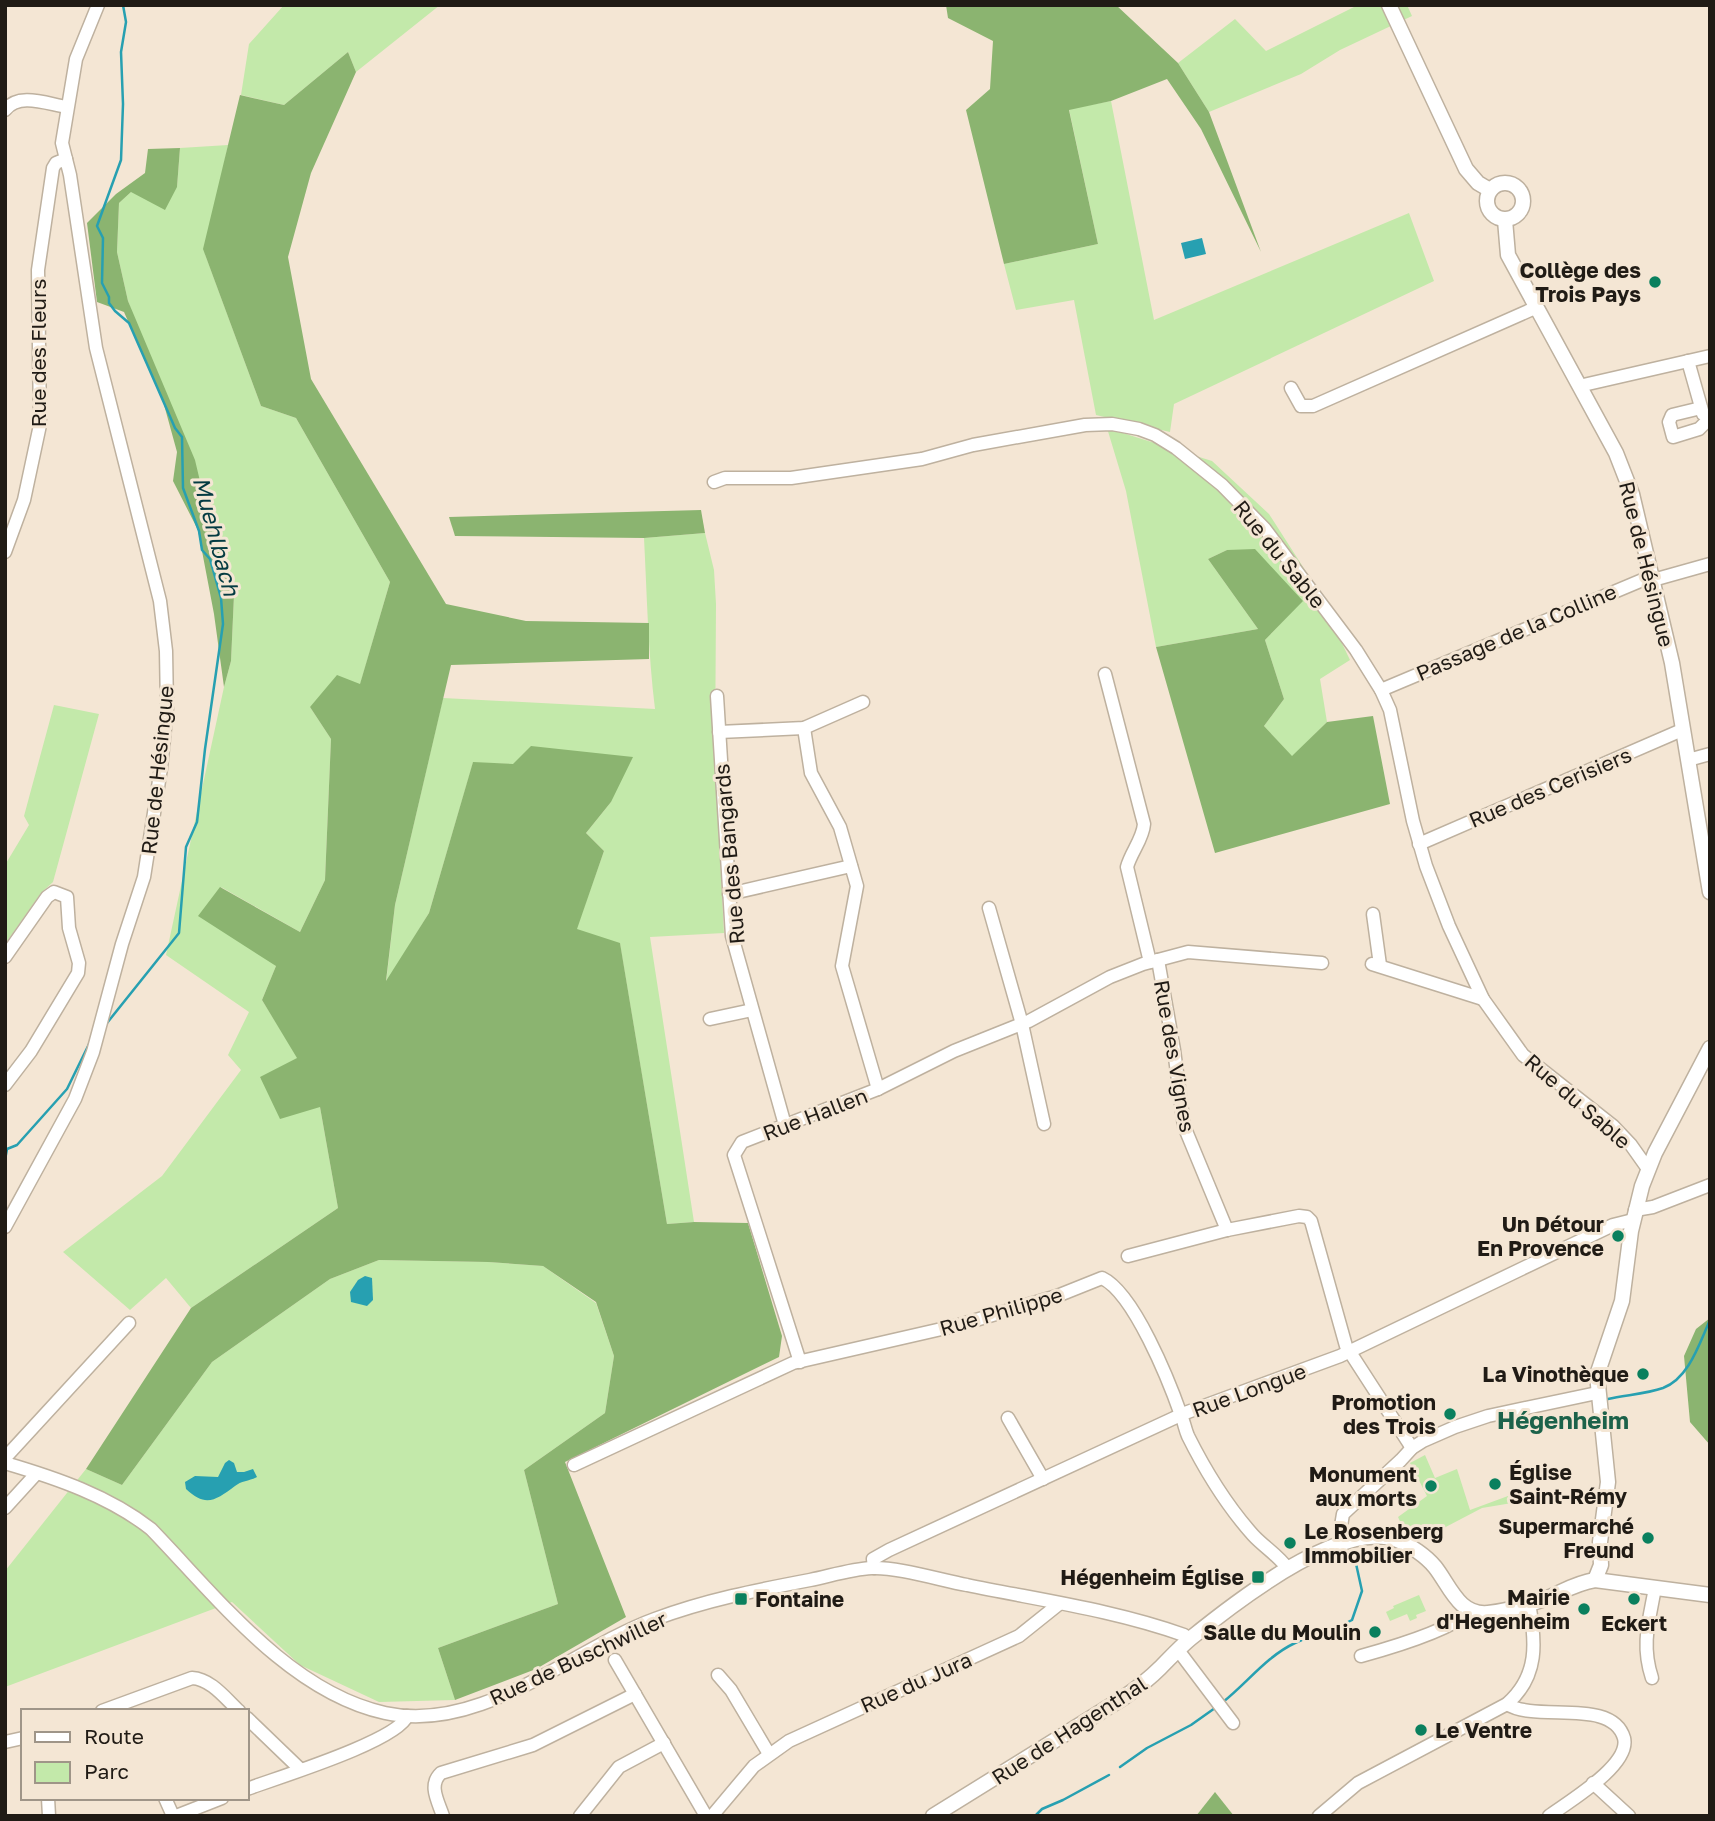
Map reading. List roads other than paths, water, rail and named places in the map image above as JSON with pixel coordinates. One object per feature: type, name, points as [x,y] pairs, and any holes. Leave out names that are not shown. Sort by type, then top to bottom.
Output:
[{"type":"main road","points":[[1389,5],[1466,169],[1478,183],[1490,190]]},
{"type":"main road","points":[[1507,183],[1518,188],[1523,197],[1518,214],[1505,220],[1490,212],[1486,201],[1490,190],[1494,185],[1507,183]]},
{"type":"main road","name":"Rue de Hésingue","points":[[1505,220],[1508,256],[1626,475],[1672,663],[1710,892]]},
{"type":"main road","points":[[1594,1580],[1601,1565],[1600,1542],[1608,1490],[1597,1375],[1622,1301],[1634,1215],[1648,1169],[1710,1048]]},
{"type":"main road","name":"Rue de Hagenthal","points":[[933,1816],[1123,1698],[1150,1678],[1183,1644],[1287,1569],[1311,1555],[1344,1543],[1381,1536],[1396,1540],[1412,1547],[1434,1565],[1470,1612]]},
{"type":"main road","points":[[1470,1612],[1488,1613],[1529,1604],[1594,1580],[1710,1595]]},
{"type":"street","points":[[66,159],[62,139],[76,59],[97,5]]},
{"type":"street","points":[[5,110],[11,102],[20,99],[67,107]]},
{"type":"street","name":"Rue de Hésingue","points":[[5,1227],[80,1089],[96,1041],[147,860],[161,768],[167,685],[160,601],[96,348],[66,159]]},
{"type":"street","name":"Rue des Fleurs","points":[[5,552],[27,492],[40,425],[39,261],[53,168],[56,163],[66,159]]},
{"type":"street","points":[[1291,388],[1301,405],[1313,406],[1535,308]]},
{"type":"street","points":[[1579,386],[1710,356]]},
{"type":"street","points":[[1688,360],[1707,422],[1699,429],[1673,437],[1669,422],[1672,415],[1701,408]]},
{"type":"street","name":"Rue du Sable","points":[[714,482],[725,478],[791,478],[922,459],[973,445],[1085,425],[1112,424],[1139,429],[1176,448],[1222,485],[1265,529],[1356,650],[1381,690],[1390,710],[1419,844],[1449,926],[1483,999],[1523,1055],[1613,1126],[1648,1169]]},
{"type":"street","name":"Passage de la Colline","points":[[1381,690],[1652,578],[1710,564]]},
{"type":"street","name":"Rue des Vignes","points":[[1105,674],[1144,824],[1144,831],[1127,867],[1154,961],[1174,1050],[1184,1126],[1227,1230]]},
{"type":"street","name":"Rue des Bangards","points":[[717,696],[732,936],[785,1125]]},
{"type":"street","points":[[719,732],[804,728],[863,702]]},
{"type":"street","points":[[804,728],[811,773],[840,827],[857,886],[842,966],[878,1089]]},
{"type":"street","name":"Rue des Cerisiers","points":[[1419,844],[1682,730]]},
{"type":"street","points":[[1688,760],[1710,754]]},
{"type":"street","points":[[729,894],[851,866]]},
{"type":"street","points":[[5,957],[47,897],[54,892],[67,897],[69,928],[79,963],[78,973],[31,1051],[5,1085]]},
{"type":"street","points":[[989,908],[1022,1024],[1044,1124]]},
{"type":"street","points":[[1373,914],[1376,965],[1483,999]]},
{"type":"street","name":"Rue Hallen","points":[[800,1362],[734,1155],[742,1142],[878,1089],[954,1051],[1047,1013],[1110,977],[1154,961],[1188,952],[1322,963]]},
{"type":"street","points":[[710,1019],[752,1010]]},
{"type":"street","name":"Rue Longue","points":[[873,1568],[873,1559],[889,1550],[1043,1479],[1182,1416],[1349,1352],[1634,1215],[1710,1185]]},
{"type":"street","points":[[1128,1256],[1227,1230],[1299,1216],[1307,1217],[1311,1221],[1349,1352],[1412,1448]]},
{"type":"street","name":"Rue Philippe","points":[[574,1465],[800,1362],[959,1325],[1057,1296],[1102,1278],[1121,1292],[1145,1333],[1182,1416],[1187,1434],[1237,1515],[1287,1569]]},
{"type":"street","name":"Rue de Buschwiller","points":[[129,1322],[8,1462],[116,1505],[136,1517],[151,1528],[258,1640],[288,1664],[339,1697],[391,1714],[438,1714],[472,1707],[507,1693],[653,1620],[722,1597],[873,1568],[1127,1618],[1184,1635],[1183,1644]]},
{"type":"street","points":[[1344,1543],[1341,1526],[1343,1514],[1412,1448],[1455,1426],[1488,1416],[1597,1393]]},
{"type":"street","points":[[1008,1418],[1043,1479]]},
{"type":"street","points":[[5,1507],[36,1474]]},
{"type":"street","points":[[1652,1678],[1645,1658],[1655,1588]]},
{"type":"street","name":"Rue du Jura","points":[[712,1816],[754,1766],[789,1741],[1019,1636],[1059,1604]]},
{"type":"street","points":[[1319,1816],[1358,1783],[1507,1704],[1517,1695],[1531,1670],[1535,1634],[1529,1604]]},
{"type":"street","points":[[1361,1656],[1441,1628],[1470,1612]]},
{"type":"street","points":[[613,1639],[615,1660]]},
{"type":"street","points":[[1183,1644],[1219,1705],[1233,1723]]},
{"type":"street","points":[[598,1647],[615,1660],[706,1816]]},
{"type":"street","points":[[718,1675],[731,1690],[769,1754]]},
{"type":"street","points":[[107,1709],[192,1678],[200,1678],[209,1683],[237,1709]]},
{"type":"street","points":[[443,1816],[434,1789],[436,1778],[441,1773],[533,1745],[635,1694]]},
{"type":"street","points":[[1507,1704],[1519,1710],[1600,1715],[1619,1727],[1625,1743],[1618,1762],[1549,1816]]},
{"type":"street","points":[[380,1740],[387,1730],[391,1714]]},
{"type":"street","points":[[248,1789],[380,1740],[405,1723],[407,1716]]},
{"type":"street","points":[[248,1719],[300,1769]]},
{"type":"street","points":[[580,1816],[619,1767],[664,1743]]},
{"type":"street","points":[[1593,1783],[1629,1816]]},
{"type":"street","points":[[166,1800],[175,1816],[217,1800]]},
{"type":"water","points":[[1202,238],[1206,254],[1185,259],[1181,243]]},
{"type":"water","points":[[365,1276],[372,1278],[373,1300],[367,1306],[351,1302],[350,1292],[358,1280]]},
{"type":"water","points":[[229,1460],[234,1463],[237,1472],[253,1469],[257,1477],[240,1483],[211,1500],[199,1499],[186,1489],[185,1482],[195,1476],[218,1477]]},
{"type":"waterway","name":"Muehlbach","points":[[107,1023],[179,933],[186,847],[197,822],[223,624],[221,598],[210,559],[202,550],[199,531],[183,488],[182,437],[175,428],[129,323],[109,303],[102,283],[103,238],[97,226],[121,160],[121,52],[126,22],[123,5]]},
{"type":"waterway","name":"Muehlbach","points":[[5,1160],[7,1149],[17,1145],[67,1089],[92,1038]]},
{"type":"waterway","points":[[1608,1399],[1663,1388],[1680,1377],[1692,1359],[1710,1320]]},
{"type":"waterway","points":[[1223,1702],[1285,1648],[1352,1620],[1362,1591],[1353,1550]]},
{"type":"waterway","points":[[1120,1767],[1215,1708]]},
{"type":"waterway","points":[[1035,1816],[1042,1809],[1109,1775]]},
{"type":"place","name":"Collège des Trois Pays","points":[[1655,282]]},
{"type":"place","name":"Un Détour En Provence","points":[[1618,1236]]},
{"type":"place","name":"La Vinothèque","points":[[1643,1374]]},
{"type":"place","name":"Promotion des Trois","points":[[1450,1414]]},
{"type":"place","name":"Église Saint-Rémy","points":[[1495,1484]]},
{"type":"place","name":"Monument aux morts","points":[[1431,1486]]},
{"type":"place","name":"Supermarché Freund","points":[[1648,1538]]},
{"type":"place","name":"Le Rosenberg Immobilier","points":[[1290,1543]]},
{"type":"place","name":"Hégenheim Église","points":[[1258,1577]]},
{"type":"place","name":"Fontaine","points":[[741,1599]]},
{"type":"place","name":"Eckert","points":[[1634,1599]]},
{"type":"place","name":"Mairie d'Hegenheim","points":[[1584,1609]]},
{"type":"place","name":"Salle du Moulin","points":[[1375,1632]]},
{"type":"place","name":"Le Ventre","points":[[1421,1730]]},
{"type":"district","name":"Hégenheim","points":[[1563,1419]]}]
